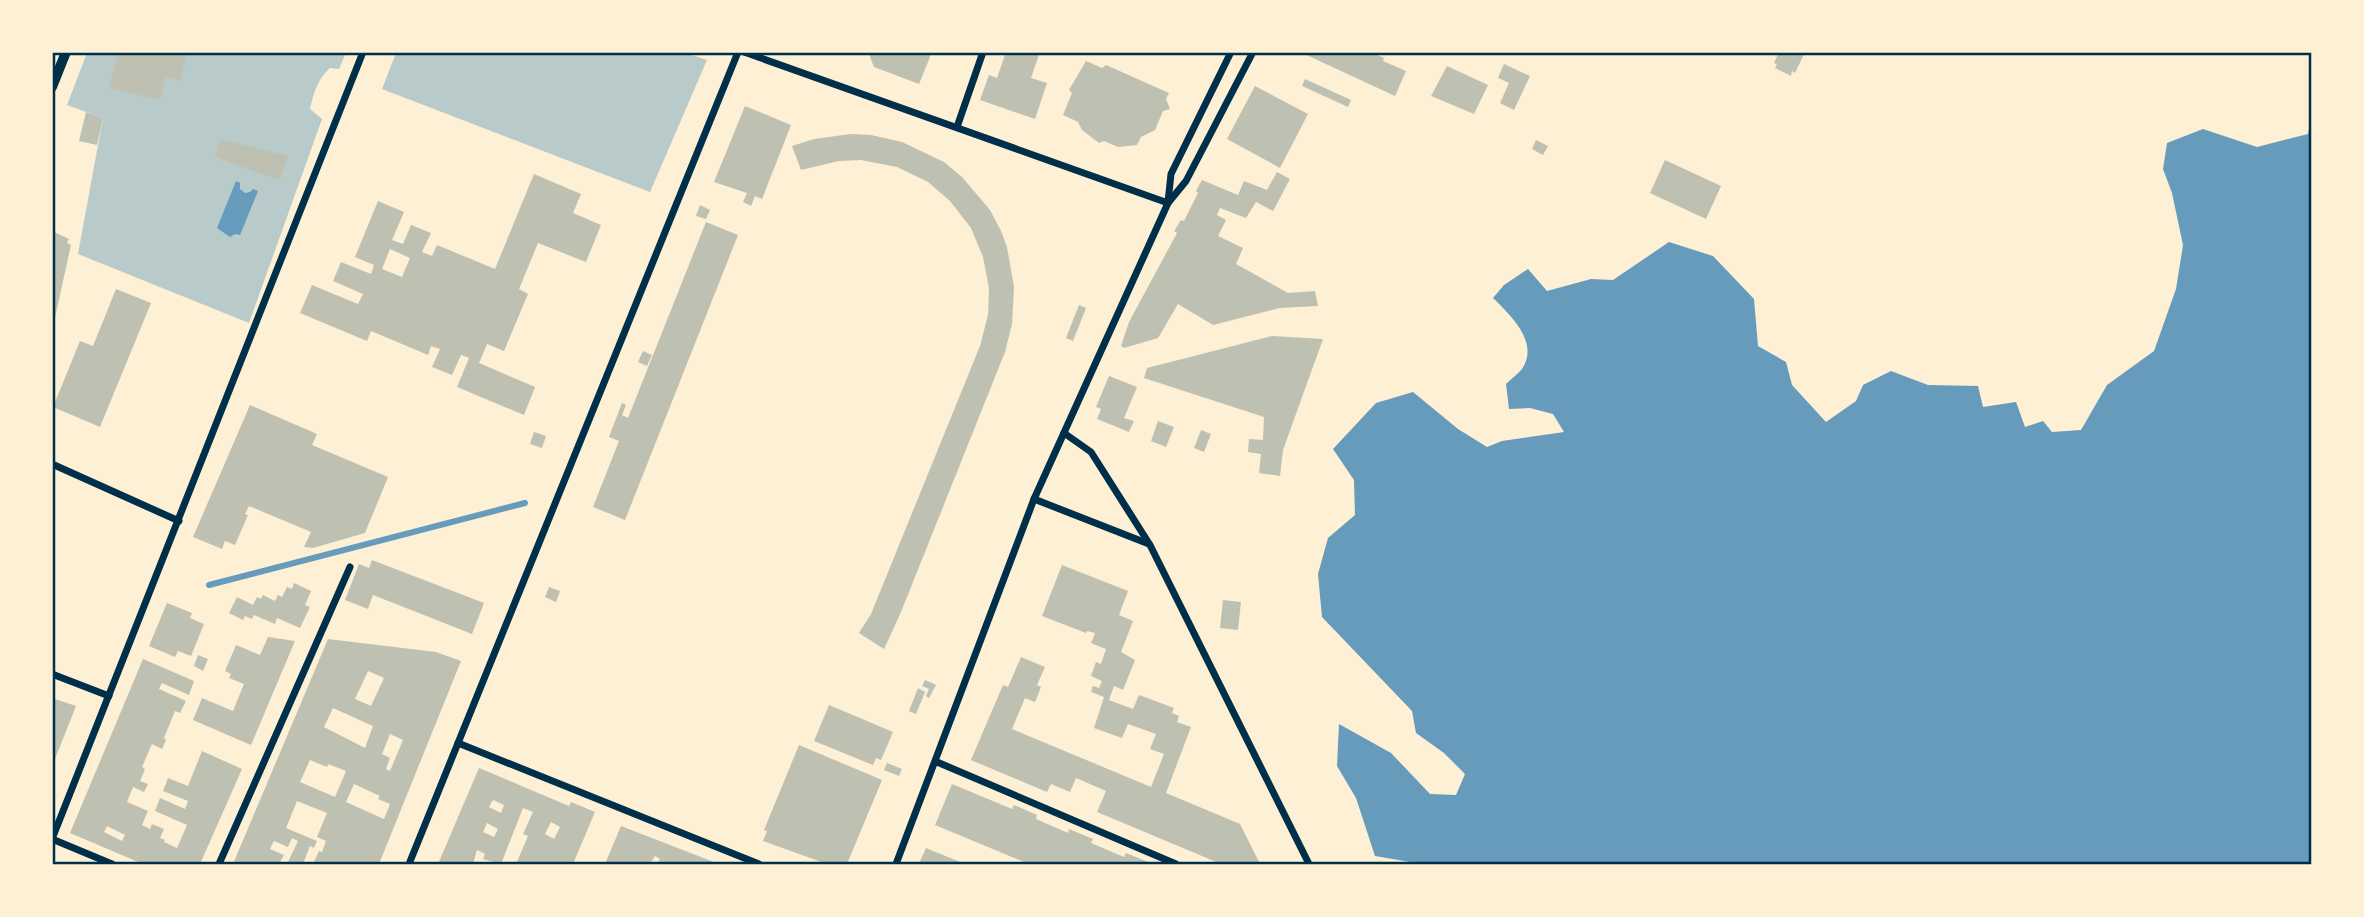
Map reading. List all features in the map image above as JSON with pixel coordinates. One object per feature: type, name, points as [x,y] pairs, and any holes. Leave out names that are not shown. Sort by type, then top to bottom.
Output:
[{"type":"street","points":[[53,85],[66,52]]},
{"type":"street","points":[[112,864],[52,839],[363,52]]},
{"type":"street","points":[[409,864],[738,52]]},
{"type":"street","points":[[744,52],[1168,203]]},
{"type":"street","points":[[957,127],[983,52]]},
{"type":"street","points":[[1168,203],[1171,174],[1231,52]]},
{"type":"street","points":[[896,864],[937,762],[1034,499],[1168,203],[1186,181],[1253,52]]},
{"type":"street","points":[[1064,433],[1091,453],[1150,545],[1309,864]]},
{"type":"street","points":[[52,464],[179,520]]},
{"type":"street","points":[[1034,499],[1150,545]]},
{"type":"street","points":[[219,864],[349,566]]},
{"type":"street","points":[[52,674],[109,696]]},
{"type":"street","points":[[458,743],[759,864]]},
{"type":"street","points":[[937,762],[1176,864]]},
{"type":"shaded area","points":[[87,53],[346,53],[339,69],[330,68],[315,92],[310,109],[322,119],[249,323],[78,254],[103,118],[67,105]]},
{"type":"shaded area","points":[[396,53],[685,53],[707,60],[650,192],[382,89]]},
{"type":"water","points":[[2311,117],[2311,864],[1422,864],[1375,856],[1356,798],[1337,766],[1339,724],[1391,753],[1430,794],[1456,795],[1465,774],[1444,753],[1416,733],[1412,711],[1322,617],[1318,574],[1328,538],[1355,515],[1354,480],[1333,449],[1376,403],[1413,392],[1458,429],[1487,447],[1502,441],[1564,432],[1553,414],[1530,408],[1509,409],[1506,384],[1522,369],[1527,359],[1527,349],[1521,330],[1493,298],[1504,285],[1528,269],[1547,291],[1591,279],[1613,280],[1669,242],[1713,256],[1754,299],[1758,346],[1786,362],[1792,385],[1826,422],[1856,401],[1863,385],[1891,371],[1928,385],[1978,386],[1983,407],[2016,402],[2025,427],[2043,421],[2052,432],[2081,430],[2107,385],[2154,351],[2176,289],[2183,245],[2172,193],[2163,169],[2167,143],[2203,129],[2257,147],[2308,134]]},
{"type":"water","points":[[236,181],[245,193],[253,189],[258,191],[240,235],[230,237],[217,228]]},
{"type":"building","points":[[118,52],[187,52],[180,81],[166,77],[160,100],[109,88]]},
{"type":"building","points":[[868,52],[932,52],[919,84],[874,67]]},
{"type":"building","points":[[1006,52],[1040,52],[1031,78],[1047,83],[1035,119],[980,100],[989,75],[997,78]]},
{"type":"building","points":[[1300,52],[1371,52],[1384,58],[1383,61],[1406,71],[1395,96]]},
{"type":"building","points":[[1779,52],[1805,52],[1791,76],[1775,68],[1777,64],[1774,63]]},
{"type":"building","points":[[1086,61],[1102,68],[1106,65],[1169,93],[1166,99],[1170,109],[1163,111],[1155,130],[1141,137],[1137,145],[1118,147],[1104,141],[1099,143],[1082,130],[1078,122],[1063,115],[1072,93],[1069,90]]},
{"type":"building","points":[[1504,64],[1530,76],[1514,110],[1500,103],[1509,83],[1498,78]]},
{"type":"building","points":[[1447,66],[1488,85],[1474,114],[1431,96]]},
{"type":"building","points":[[1305,79],[1351,100],[1348,107],[1302,86]]},
{"type":"building","points":[[1255,86],[1308,114],[1280,168],[1227,139]]},
{"type":"building","points":[[745,106],[791,125],[762,199],[755,196],[751,206],[743,202],[747,193],[714,182]]},
{"type":"building","points":[[86,112],[103,118],[97,145],[79,141]]},
{"type":"building","points":[[851,134],[871,135],[902,142],[944,162],[962,177],[990,210],[1001,231],[1007,247],[1014,287],[1012,324],[1005,352],[884,649],[859,633],[871,614],[980,346],[988,315],[989,288],[983,257],[971,228],[950,201],[928,182],[897,167],[861,160],[839,161],[801,170],[792,146],[814,139]]},
{"type":"building","points":[[220,139],[288,156],[279,180],[215,157]]},
{"type":"building","points":[[1536,140],[1548,146],[1543,155],[1532,149]]},
{"type":"building","points":[[1665,160],[1721,186],[1706,219],[1650,193]]},
{"type":"building","points":[[1277,172],[1290,179],[1273,211],[1256,202],[1246,218],[1220,208],[1217,215],[1226,220],[1218,236],[1243,248],[1236,264],[1288,293],[1315,291],[1318,306],[1280,308],[1213,325],[1178,304],[1158,338],[1124,348],[1121,346],[1129,322],[1177,233],[1174,231],[1181,220],[1184,221],[1202,180],[1238,195],[1244,181],[1267,190]]},
{"type":"building","points":[[534,174],[581,194],[573,213],[601,225],[586,262],[538,243],[519,289],[528,294],[504,351],[487,344],[479,363],[535,387],[524,415],[457,387],[469,358],[461,355],[452,375],[432,367],[440,349],[431,346],[428,355],[371,331],[367,341],[300,313],[312,285],[358,304],[363,294],[333,281],[341,262],[371,274],[374,265],[355,257],[378,201],[404,212],[392,240],[403,244],[411,225],[431,233],[422,252],[432,256],[437,245],[495,269]],"holes":[[[390,249],[410,258],[402,277],[382,269]]]},
{"type":"building","points":[[700,205],[710,210],[706,219],[696,216]]},
{"type":"building","points":[[706,222],[738,235],[625,520],[593,507],[619,441],[609,437],[622,403],[626,405],[622,415],[628,418]]},
{"type":"building","points":[[52,231],[69,239],[67,243],[71,245],[54,322]]},
{"type":"building","points":[[116,289],[151,303],[100,427],[53,407],[80,341],[93,346]]},
{"type":"building","points":[[1079,305],[1086,308],[1073,341],[1066,338]]},
{"type":"building","points":[[1272,336],[1323,339],[1283,450],[1280,476],[1259,473],[1261,454],[1248,452],[1249,439],[1263,440],[1264,417],[1144,378],[1147,368]]},
{"type":"building","points":[[643,351],[652,355],[647,366],[638,362]]},
{"type":"building","points":[[1109,376],[1137,387],[1124,418],[1134,421],[1129,432],[1097,419],[1101,409],[1096,407]]},
{"type":"building","points":[[250,405],[317,434],[312,445],[388,477],[365,533],[313,548],[304,547],[311,532],[249,506],[235,545],[225,541],[222,549],[193,537]]},
{"type":"building","points":[[1158,421],[1174,427],[1166,447],[1151,441]]},
{"type":"building","points":[[1201,430],[1211,434],[1204,452],[1194,448]]},
{"type":"building","points":[[534,432],[546,436],[542,448],[530,444]]},
{"type":"building","points":[[372,560],[484,603],[472,634],[373,595],[368,609],[345,600],[359,564],[369,568]]},
{"type":"building","points":[[1062,565],[1128,591],[1119,615],[1133,621],[1121,652],[1135,660],[1123,690],[1114,686],[1109,700],[1133,709],[1139,695],[1174,708],[1172,713],[1179,716],[1177,722],[1191,727],[1166,793],[1240,824],[1260,864],[1221,864],[1097,812],[1106,791],[1076,778],[1070,792],[1051,784],[1047,792],[971,760],[1003,685],[1008,687],[1021,657],[1045,667],[1037,685],[1041,687],[1035,702],[1025,698],[1012,729],[1151,787],[1164,754],[1150,749],[1156,734],[1128,724],[1122,738],[1094,728],[1104,697],[1091,692],[1093,686],[1099,688],[1102,681],[1091,676],[1096,662],[1101,664],[1106,649],[1091,643],[1095,633],[1086,633],[1042,616]]},
{"type":"building","points":[[294,583],[311,591],[305,605],[310,607],[300,628],[277,618],[275,624],[254,615],[252,619],[245,616],[243,620],[229,613],[237,597],[253,605],[257,597],[261,599],[263,595],[275,601],[278,595],[282,597],[287,587],[292,589]]},
{"type":"building","points":[[549,587],[560,591],[556,602],[545,597]]},
{"type":"building","points":[[1223,600],[1241,602],[1238,630],[1220,628]]},
{"type":"building","points":[[167,603],[192,613],[190,618],[204,624],[191,656],[178,651],[175,657],[149,646]]},
{"type":"building","points":[[268,637],[295,641],[251,745],[193,720],[202,698],[233,711],[244,684],[229,678],[231,674],[225,671],[236,645],[260,655]]},
{"type":"building","points":[[328,639],[436,652],[461,661],[379,864],[313,864],[326,841],[317,837],[327,813],[297,801],[286,828],[317,841],[314,848],[310,846],[303,864],[287,864],[298,841],[292,838],[288,847],[274,841],[270,849],[284,855],[279,864],[233,864]],"holes":[[[368,671],[384,678],[371,706],[355,699]],[[333,708],[373,726],[365,748],[324,727]],[[390,734],[403,740],[390,771],[386,769],[390,758],[382,754]],[[310,760],[346,771],[335,797],[300,782]],[[354,784],[380,796],[378,799],[390,804],[384,819],[346,802]]]},
{"type":"building","points":[[198,655],[208,659],[203,671],[194,666]]},
{"type":"building","points":[[143,659],[194,681],[189,695],[162,683],[159,689],[186,701],[180,713],[175,711],[162,749],[152,744],[142,767],[145,769],[140,781],[148,784],[144,792],[133,787],[127,802],[148,811],[142,825],[150,829],[152,824],[164,829],[160,838],[177,848],[187,825],[155,811],[160,798],[185,809],[188,801],[163,791],[168,778],[188,786],[202,751],[242,769],[200,864],[143,864],[70,833]],"holes":[[[107,826],[125,835],[122,841],[104,832]]]},
{"type":"building","points":[[925,680],[936,685],[929,698],[926,696],[929,689],[922,686]]},
{"type":"building","points":[[918,688],[925,692],[916,714],[909,711]]},
{"type":"building","points":[[52,698],[76,706],[53,764],[52,764]]},
{"type":"building","points":[[829,705],[893,732],[881,760],[876,758],[873,765],[814,741]]},
{"type":"building","points":[[799,745],[882,780],[847,864],[827,864],[763,841],[767,831],[764,830]]},
{"type":"building","points":[[887,763],[902,769],[899,776],[884,770]]},
{"type":"building","points":[[479,768],[569,806],[571,802],[595,812],[573,864],[516,864],[528,836],[523,834],[533,812],[523,808],[501,864],[483,859],[485,854],[477,850],[473,864],[438,864]],"holes":[[[493,800],[504,805],[501,813],[489,807]],[[551,822],[560,827],[554,839],[545,834]],[[487,823],[498,829],[494,837],[483,832]]]},
{"type":"building","points":[[952,784],[1012,809],[1014,805],[1037,815],[1036,819],[1068,833],[1069,829],[1093,839],[1091,843],[1124,857],[1126,853],[1153,864],[1029,864],[935,825]]},
{"type":"building","points":[[621,826],[719,864],[657,864],[660,859],[655,856],[650,864],[605,864]]},
{"type":"building","points":[[926,848],[965,864],[919,864]]},
{"type":"waterway","points":[[209,585],[525,503]]}]
